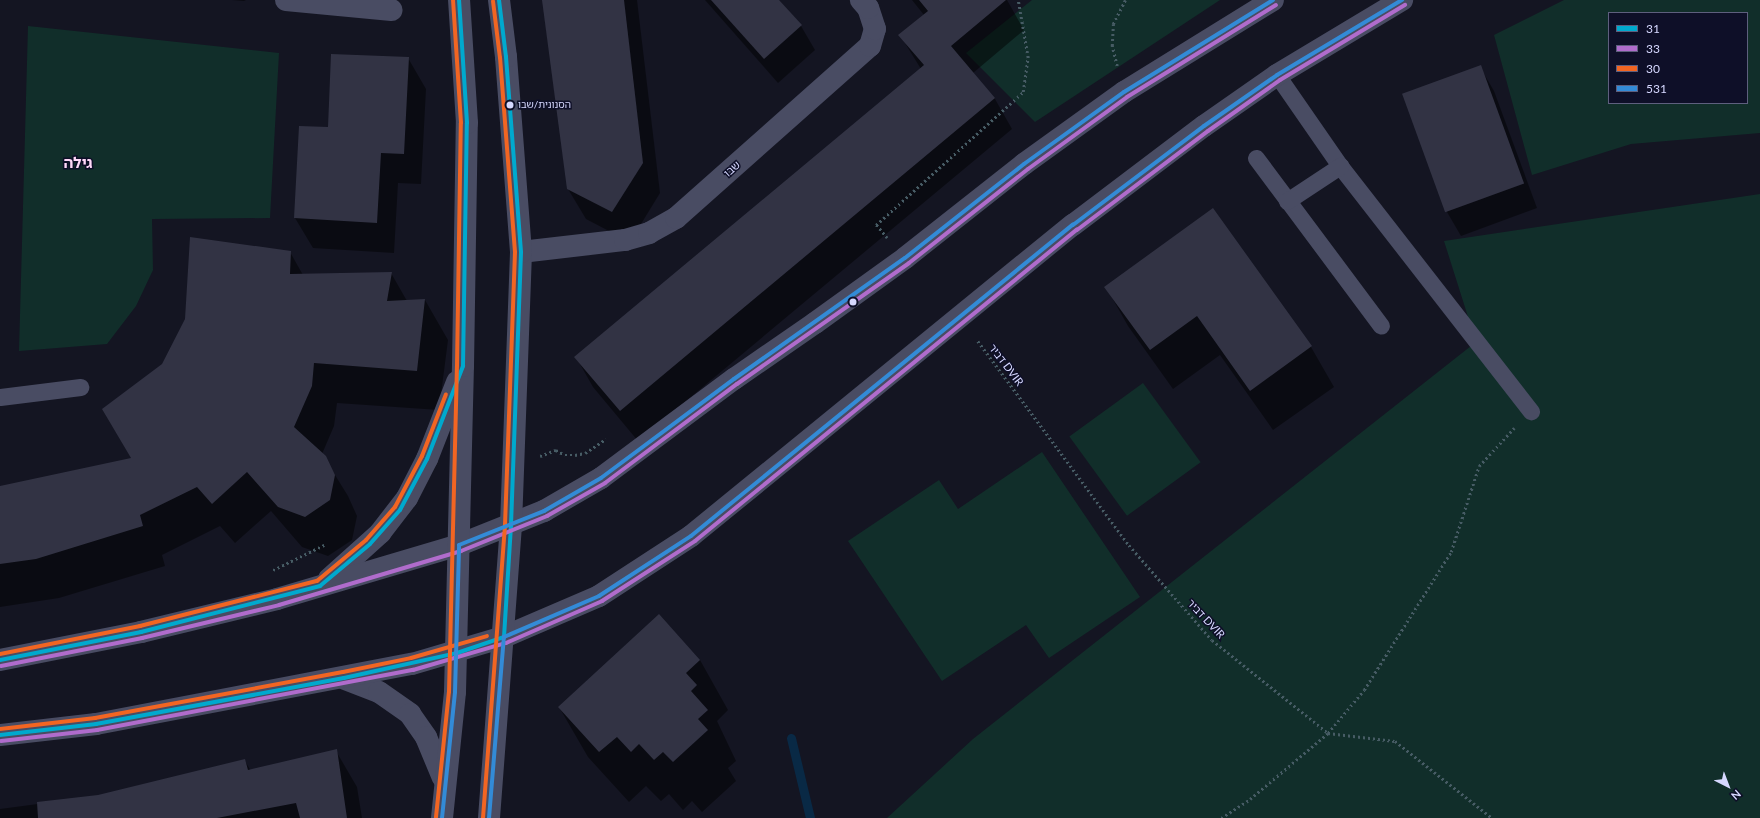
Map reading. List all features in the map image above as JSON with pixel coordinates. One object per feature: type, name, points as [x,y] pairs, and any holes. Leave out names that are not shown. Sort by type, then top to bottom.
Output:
[{"type":"street","points":[[442,818],[457,653],[464,366],[467,123],[459,0]]},
{"type":"street","points":[[489,818],[504,637],[511,525],[521,252],[500,0]]},
{"type":"street","name":"שבו","points":[[521,252],[625,240],[649,233],[676,218],[870,46],[875,29],[868,8],[862,0]]},
{"type":"street","points":[[0,660],[141,632],[320,586],[460,545],[544,511],[601,478],[734,378],[905,258],[1024,164],[1124,92],[1273,0]]},
{"type":"street","points":[[0,735],[96,724],[344,678],[457,653],[504,637],[599,596],[691,536],[1073,225],[1204,126],[1277,75],[1402,0]]},
{"type":"street","points":[[298,1],[392,10]]},
{"type":"street","points":[[320,586],[370,544],[407,498],[441,426],[464,366]]},
{"type":"street","points":[[344,678],[380,692],[410,714],[434,752],[445,786]]},
{"type":"lane","points":[[1277,75],[1340,166],[1531,411]]},
{"type":"lane","points":[[1256,158],[1381,326]]},
{"type":"lane","points":[[1287,201],[1340,166]]},
{"type":"lane","points":[[0,397],[80,387]]},
{"type":"path","points":[[890,242],[876,225],[1023,92],[1028,58],[1018,0]]},
{"type":"path","points":[[1118,72],[1112,46],[1113,24],[1125,0]]},
{"type":"path","name":"דביר DVIR","points":[[978,341],[1130,545],[1212,640],[1328,733]]},
{"type":"path","points":[[1221,818],[1250,799],[1328,733],[1364,690],[1451,552],[1479,466],[1531,411]]},
{"type":"path","points":[[513,466],[556,450],[565,455],[585,452],[612,435]]},
{"type":"path","points":[[271,571],[331,542]]},
{"type":"path","points":[[1328,733],[1395,741],[1492,818]]},
{"type":"green space","points":[[1032,0],[1220,0],[1035,122],[966,53]]},
{"type":"green space","points":[[1564,0],[1760,0],[1760,133],[1631,144],[1532,175],[1494,35]]},
{"type":"green space","points":[[28,26],[279,53],[270,218],[152,219],[153,270],[136,306],[107,344],[19,351]]},
{"type":"green space","points":[[1760,194],[1760,818],[887,818],[973,739],[1476,342],[1444,241]]},
{"type":"green space","points":[[1143,383],[1201,462],[1127,516],[1069,436]]},
{"type":"green space","points":[[1042,452],[1140,597],[1049,658],[1026,625],[942,681],[848,541],[939,480],[958,509]]},
{"type":"building","points":[[542,0],[624,0],[643,163],[612,212],[567,189]]},
{"type":"building","points":[[711,0],[779,0],[802,25],[764,59]]},
{"type":"building","points":[[919,0],[1006,0],[951,46],[995,98],[620,411],[574,357],[924,65],[898,35],[928,11]]},
{"type":"building","points":[[331,54],[409,57],[404,154],[381,153],[377,223],[294,218],[299,126],[328,127]]},
{"type":"building","points":[[1481,65],[1524,183],[1445,212],[1402,94]]},
{"type":"building","points":[[1213,208],[1312,346],[1250,391],[1197,316],[1150,350],[1104,287]]},
{"type":"building","points":[[190,237],[291,251],[290,274],[392,272],[387,301],[425,299],[417,371],[314,363],[312,386],[294,427],[326,456],[335,475],[330,500],[305,517],[278,507],[247,472],[212,504],[197,487],[140,515],[143,526],[36,559],[0,564],[0,486],[131,458],[102,409],[162,364],[185,319]]},
{"type":"building","points":[[659,614],[700,660],[686,673],[697,685],[691,691],[708,710],[698,719],[708,730],[673,762],[663,752],[654,760],[639,744],[631,752],[617,737],[599,752],[558,707]]},
{"type":"building","points":[[337,749],[347,818],[300,818],[296,803],[217,818],[38,818],[37,802],[98,795],[245,759],[248,770]]},
{"type":"waterway","points":[[791,738],[810,818]]},
{"type":"transit line","name":"30","points":[[436,817],[449,692],[457,366],[461,123],[453,0]]},
{"type":"transit line","name":"31","points":[[0,660],[141,632],[320,586],[370,544],[400,510],[427,459],[463,366],[467,123],[459,0]]},
{"type":"transit line","name":"31","points":[[0,735],[96,724],[344,678],[457,653],[504,637],[511,525],[521,252],[506,57],[499,0]]},
{"type":"transit line","name":"531","points":[[442,818],[455,692],[459,545],[544,511],[601,478],[734,379],[905,258],[1024,164],[1124,92],[1273,0]]},
{"type":"transit line","name":"531","points":[[489,818],[504,637],[599,596],[691,536],[1073,225],[1204,126],[1277,75],[1402,0]]},
{"type":"transit line","name":"30","points":[[483,818],[505,525],[515,252],[500,58],[493,1]]},
{"type":"transit line","name":"33","points":[[1,666],[142,638],[279,605],[461,551],[547,516],[605,483],[737,384],[909,263],[1028,169],[1127,97],[1276,5]]},
{"type":"transit line","name":"33","points":[[1,741],[97,730],[413,670],[506,643],[602,601],[695,541],[1077,230],[1208,131],[1280,80],[1405,5]]},
{"type":"transit line","name":"30","points":[[0,654],[140,626],[317,581],[366,540],[395,507],[422,456],[446,394]]},
{"type":"transit line","name":"30","points":[[0,729],[95,718],[343,672],[411,658],[487,636]]},
{"type":"place","name":"הסנונית/שבו","points":[[510,105]]},
{"type":"district","name":"גילה","points":[[78,163]]}]
